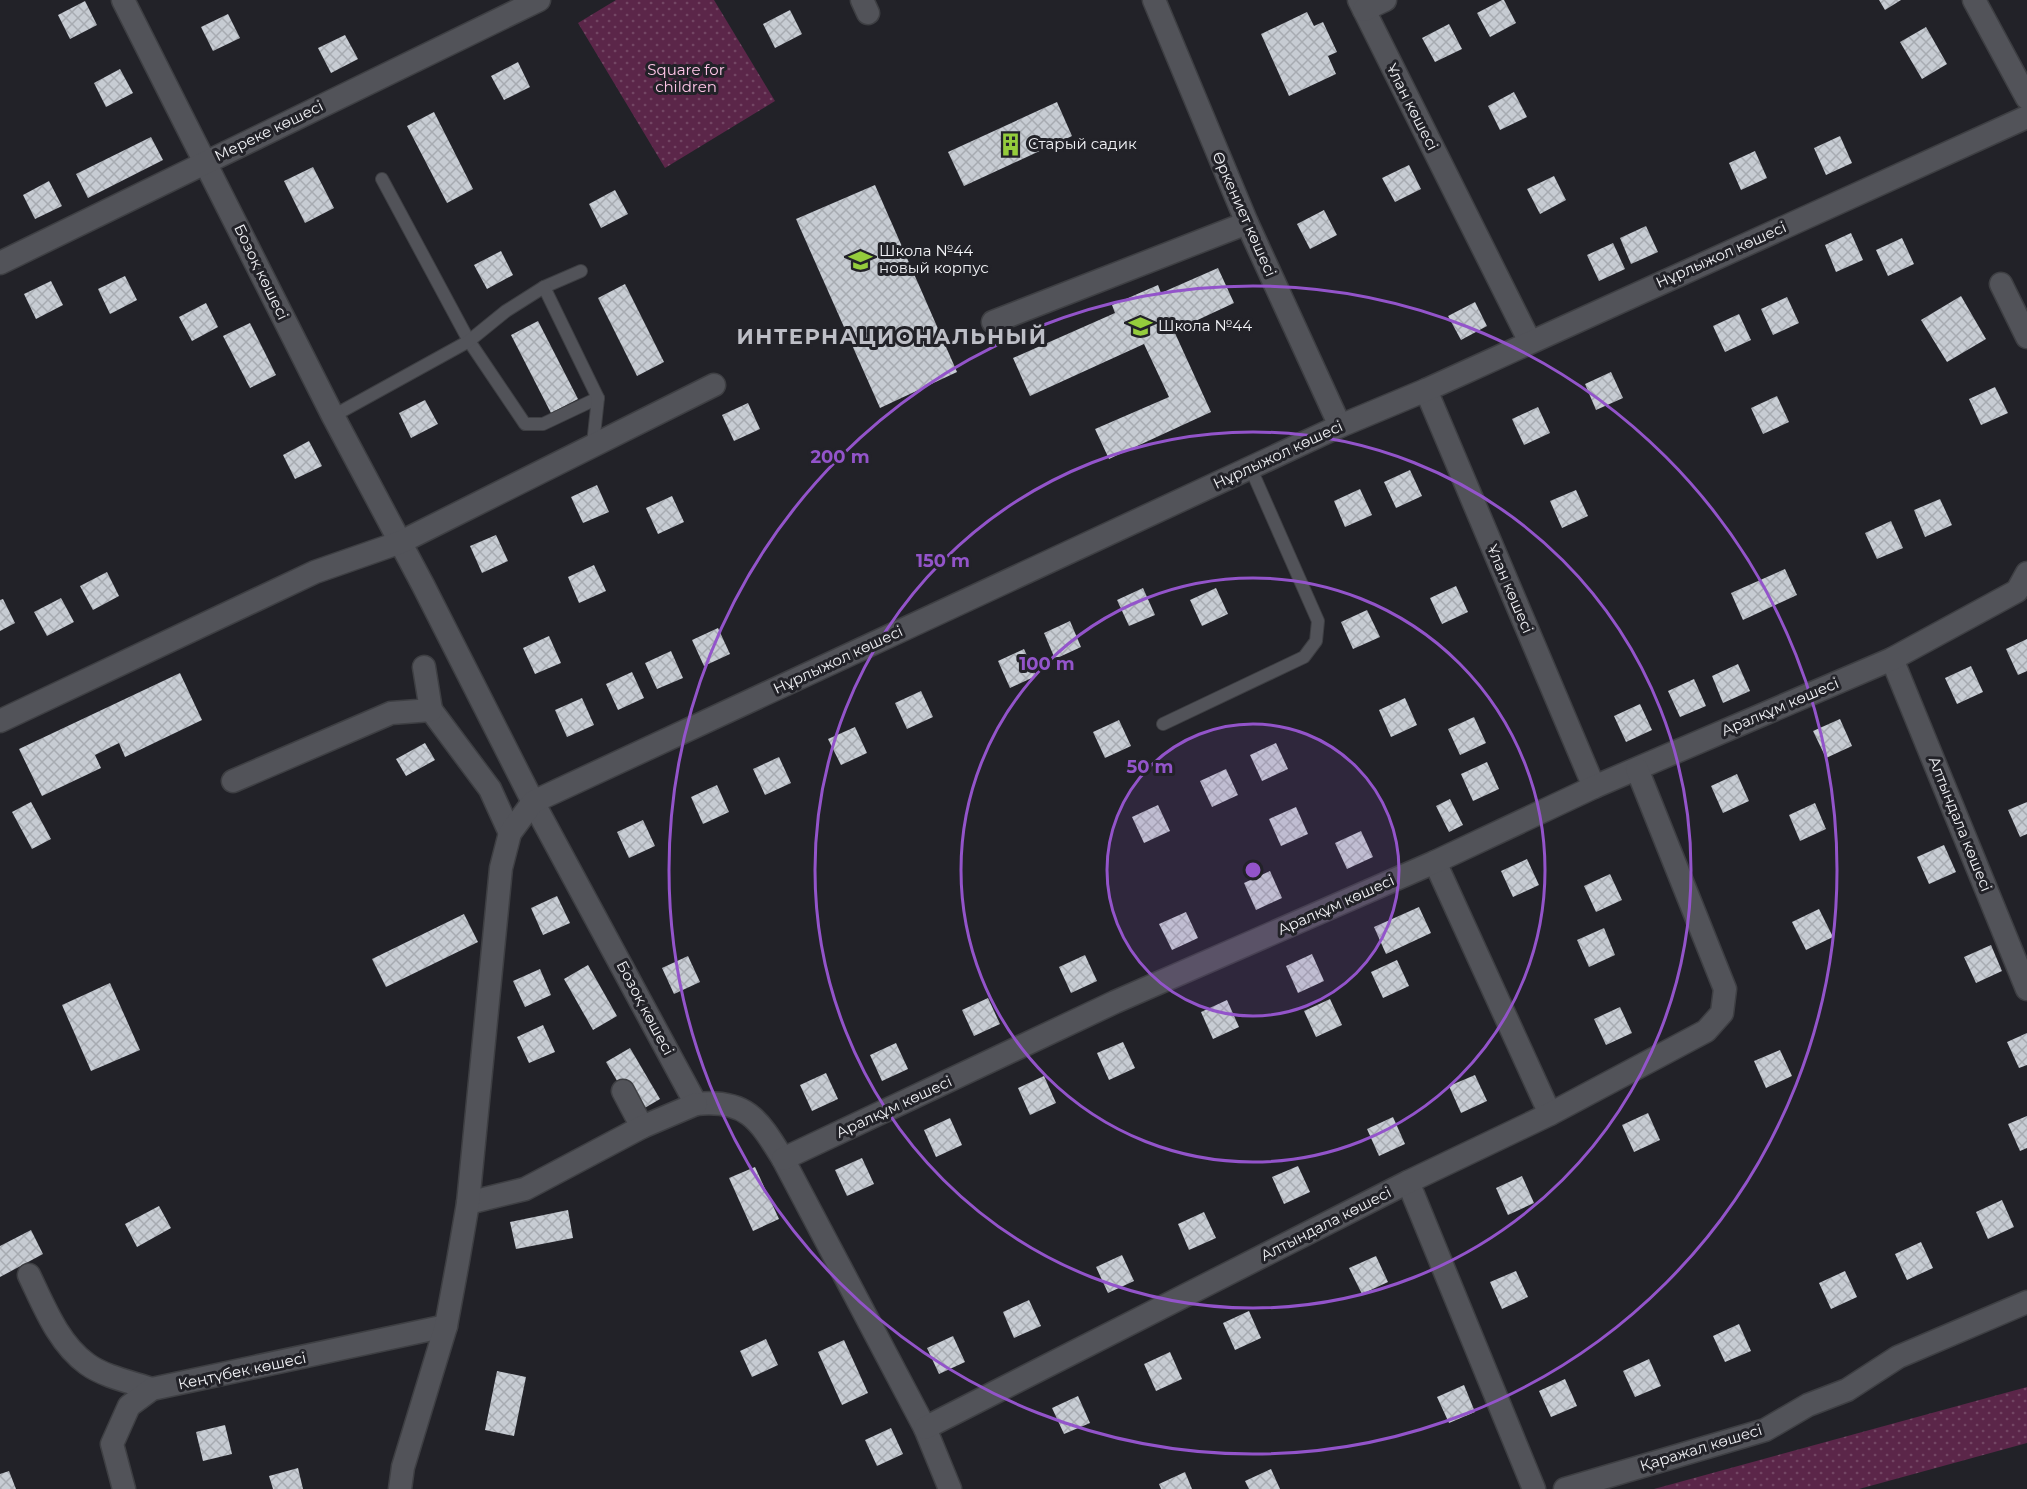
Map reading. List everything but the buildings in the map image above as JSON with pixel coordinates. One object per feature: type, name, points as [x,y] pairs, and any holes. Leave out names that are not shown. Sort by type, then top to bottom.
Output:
[{"type":"street","name":"Бозоқ көшесі","points":[[123,0],[333,416],[401,542],[533,802],[696,1104]]},
{"type":"street","name":"Мереке көшесі","points":[[0,263],[539,0]]},
{"type":"street","name":"Өркениет көшесі","points":[[1154,0],[1247,223],[1340,426]]},
{"type":"street","points":[[1361,5],[1385,0]]},
{"type":"street","points":[[1974,0],[2026,93]]},
{"type":"street","name":"Ұлан көшесі","points":[[1361,5],[1530,342]]},
{"type":"street","name":"Нұрлыжол көшесі","points":[[533,802],[1340,426],[1426,390],[2027,117]]},
{"type":"street","points":[[993,322],[1247,223]]},
{"type":"street","points":[[2001,284],[2027,337]]},
{"type":"street","points":[[0,722],[315,572],[401,542],[714,385]]},
{"type":"street","name":"Ұлан көшесі","points":[[1426,390],[1594,787]]},
{"type":"street","name":"Аралқұм көшесі","points":[[783,1159],[1115,1002],[1435,862],[1594,787],[1892,658],[2024,583]]},
{"type":"street","name":"Алтындала көшесі","points":[[1892,658],[2027,989]]},
{"type":"street","points":[[424,667],[430,710],[490,789],[510,834]]},
{"type":"street","points":[[233,781],[390,713],[430,710]]},
{"type":"street","name":"Алтындала көшесі","points":[[926,1428],[1408,1182],[1550,1114],[1706,1031],[1722,1013],[1725,989],[1637,769]]},
{"type":"street","points":[[400,1489],[403,1467],[446,1326],[468,1203],[501,868],[510,834],[533,802]]},
{"type":"street","points":[[1435,862],[1550,1114]]},
{"type":"street","points":[[623,1091],[642,1127]]},
{"type":"street","points":[[468,1203],[525,1189],[642,1127],[696,1104],[736,1105],[759,1120],[783,1159],[926,1428],[950,1489]]},
{"type":"street","points":[[1408,1182],[1534,1489]]},
{"type":"street","points":[[29,1275],[61,1337],[87,1364],[119,1379],[152,1389]]},
{"type":"street","name":"Қаражал көшесі","points":[[1565,1489],[1765,1430],[1808,1404],[1847,1390],[1898,1357],[2027,1302]]},
{"type":"street","name":"Кеңтүбек көшесі","points":[[123,1489],[112,1444],[129,1406],[152,1389],[446,1326]]},
{"type":"lane","points":[[382,179],[470,341],[525,424],[543,424],[598,398]]},
{"type":"lane","points":[[333,416],[470,341],[506,311],[544,287],[581,271]]},
{"type":"lane","points":[[544,287],[598,398],[593,444]]},
{"type":"lane","points":[[1163,724],[1304,657],[1316,640],[1318,621],[1251,468]]},
{"type":"green space","name":"Square for children","points":[[616,0],[714,0],[775,101],[665,168],[578,23]]},
{"type":"green space","points":[[2027,1387],[2027,1443],[1859,1489],[1654,1489]]},
{"type":"place","name":"Старый садик","points":[[1010,144]]},
{"type":"place","name":"Школа №44 новый корпус","points":[[861,260]]},
{"type":"place","name":"Школа №44","points":[[1140,326]]},
{"type":"district","name":"ИНТЕРНАЦИОНАЛЬНЫЙ","points":[[892,337]]}]
